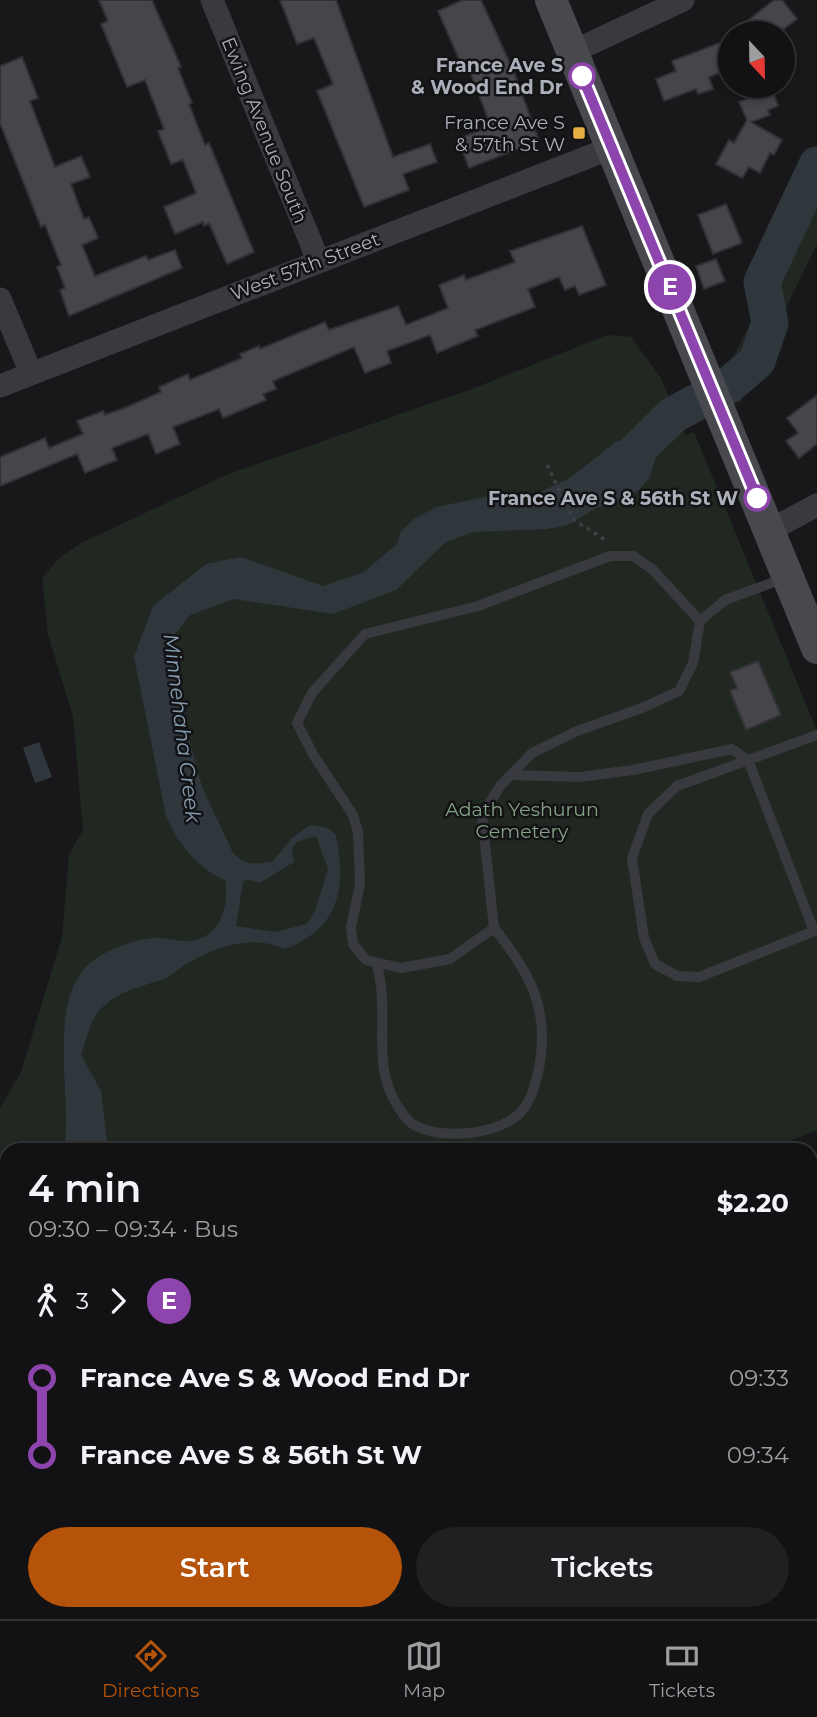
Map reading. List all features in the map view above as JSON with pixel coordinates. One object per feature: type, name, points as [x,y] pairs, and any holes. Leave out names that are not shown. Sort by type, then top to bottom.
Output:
[{"type":"main road","points":[[551,0],[817,648]]},
{"type":"street","name":"Ewing Avenue South","points":[[212,0],[318,260]]},
{"type":"street","points":[[572,52],[683,0]]},
{"type":"street","name":"West 57th Street","points":[[0,386],[611,148]]},
{"type":"street","points":[[0,299],[31,373]]},
{"type":"street","points":[[770,530],[817,505]]},
{"type":"lane","points":[[494,928],[450,959],[401,968],[366,960],[353,944],[351,928],[360,884],[358,832],[353,815],[314,756],[297,723],[312,693],[365,634],[478,606],[610,556],[633,556],[652,569],[700,621]]},
{"type":"lane","points":[[377,963],[382,996],[382,1072],[394,1100],[414,1126],[446,1135],[484,1129],[514,1118],[533,1094],[544,1044],[539,1001],[518,957],[494,928],[482,815],[511,775],[532,753],[577,731],[642,708],[678,691],[693,663],[700,621],[725,600],[789,577]]},
{"type":"lane","points":[[511,775],[580,777],[633,771],[732,749],[748,760],[816,930],[699,977],[677,976],[655,964],[644,938],[632,858],[648,814],[677,786],[748,760],[817,735]]},
{"type":"path","points":[[547,465],[574,520],[612,544]]},
{"type":"green space","points":[[817,189],[817,244],[739,405],[727,370]]},
{"type":"green space","name":"Adath Yeshurun Cemetery","points":[[607,335],[631,337],[661,378],[685,435],[694,432],[817,731],[817,1130],[785,1143],[0,1143],[0,1108],[21,1072],[62,937],[69,854],[83,830],[73,716],[48,635],[42,578],[59,558],[81,543],[226,475],[477,387]]},
{"type":"water","points":[[645,435],[660,441],[650,477],[639,490],[624,500],[596,508],[568,525],[547,529],[473,532],[446,542],[396,590],[333,614],[234,599],[190,615],[172,638],[189,739],[202,787],[233,853],[246,862],[272,862],[292,838],[310,825],[328,828],[336,835],[339,889],[328,918],[318,930],[303,940],[285,949],[260,942],[223,947],[199,957],[165,979],[121,994],[100,1010],[91,1025],[81,1055],[101,1091],[107,1143],[65,1143],[65,1026],[68,1002],[76,981],[95,959],[128,944],[153,938],[190,941],[201,938],[216,927],[226,900],[225,880],[206,869],[190,854],[166,816],[134,657],[153,606],[206,564],[241,557],[323,586],[364,572],[397,544],[401,531],[414,519],[436,507],[485,497],[536,494],[570,478],[617,441]],"holes":[[[316,836],[328,869],[315,911],[307,924],[275,932],[236,926],[243,882],[248,879],[260,883],[294,862],[292,848],[297,842]]]},
{"type":"water","points":[[39,742],[52,777],[35,783],[23,748]]},
{"type":"building","points":[[99,0],[152,0],[181,67],[178,68],[192,103],[189,104],[205,145],[209,143],[254,252],[227,264],[209,223],[204,226],[203,222],[175,234],[164,207],[196,193],[183,160],[171,164],[158,131],[164,129],[145,80],[127,87],[101,24],[108,21]]},
{"type":"building","points":[[280,0],[336,0],[393,157],[430,144],[437,162],[403,174],[409,190],[364,207],[317,91],[333,84],[314,38],[297,44]]},
{"type":"building","points":[[463,0],[481,0],[514,72],[539,141],[469,168],[458,139],[491,126],[466,62],[461,64],[438,11]]},
{"type":"building","points":[[774,0],[782,0],[797,19],[794,21],[747,21]]},
{"type":"building","points":[[718,44],[718,74],[709,77],[713,89],[698,94],[696,89],[664,101],[656,79],[676,71],[672,61]]},
{"type":"building","points":[[22,57],[38,98],[30,101],[55,167],[81,156],[90,177],[71,184],[84,219],[89,217],[98,238],[82,245],[95,276],[146,256],[148,260],[175,250],[182,268],[69,316],[60,290],[65,288],[57,267],[61,265],[45,225],[41,227],[0,123],[0,66]]},
{"type":"building","points":[[749,98],[775,98],[778,106],[768,110],[770,115],[751,122],[782,140],[774,155],[770,153],[760,173],[749,167],[742,178],[716,164],[729,140],[734,143],[747,120],[739,102]]},
{"type":"building","points":[[726,204],[742,243],[713,254],[698,215]]},
{"type":"building","points":[[582,226],[606,285],[579,295],[575,286],[565,290],[559,277],[528,289],[535,307],[475,330],[478,336],[437,353],[430,335],[387,351],[391,363],[365,373],[354,347],[273,381],[276,389],[263,394],[266,400],[223,418],[219,409],[173,427],[180,444],[156,454],[148,434],[112,448],[117,460],[85,473],[77,454],[0,486],[0,457],[45,438],[49,448],[83,434],[77,421],[103,411],[105,415],[127,407],[161,392],[159,387],[188,374],[190,380],[242,358],[240,354],[259,346],[260,349],[325,322],[329,330],[398,306],[406,325],[448,308],[439,285],[464,275],[466,280],[515,262],[510,251]]},
{"type":"building","points":[[716,259],[725,281],[704,289],[696,266]]},
{"type":"building","points":[[817,395],[817,444],[799,458],[786,441],[798,433],[787,418]]},
{"type":"building","points":[[758,661],[781,715],[746,730],[730,691],[737,688],[730,672]]},
{"type":"waterway","name":"Minnehaha Creek","points":[[616,471],[673,415],[729,385],[757,361],[770,323],[762,282],[817,165]]},
{"type":"bus line","name":"E","points":[[582,76],[757,498]]},
{"type":"place","name":"France Ave S & Wood End Dr","points":[[582,76]]},
{"type":"place","name":"France Ave S & 57th St W","points":[[579,133]]},
{"type":"place","name":"France Ave S & 56th St W","points":[[757,498]]}]
